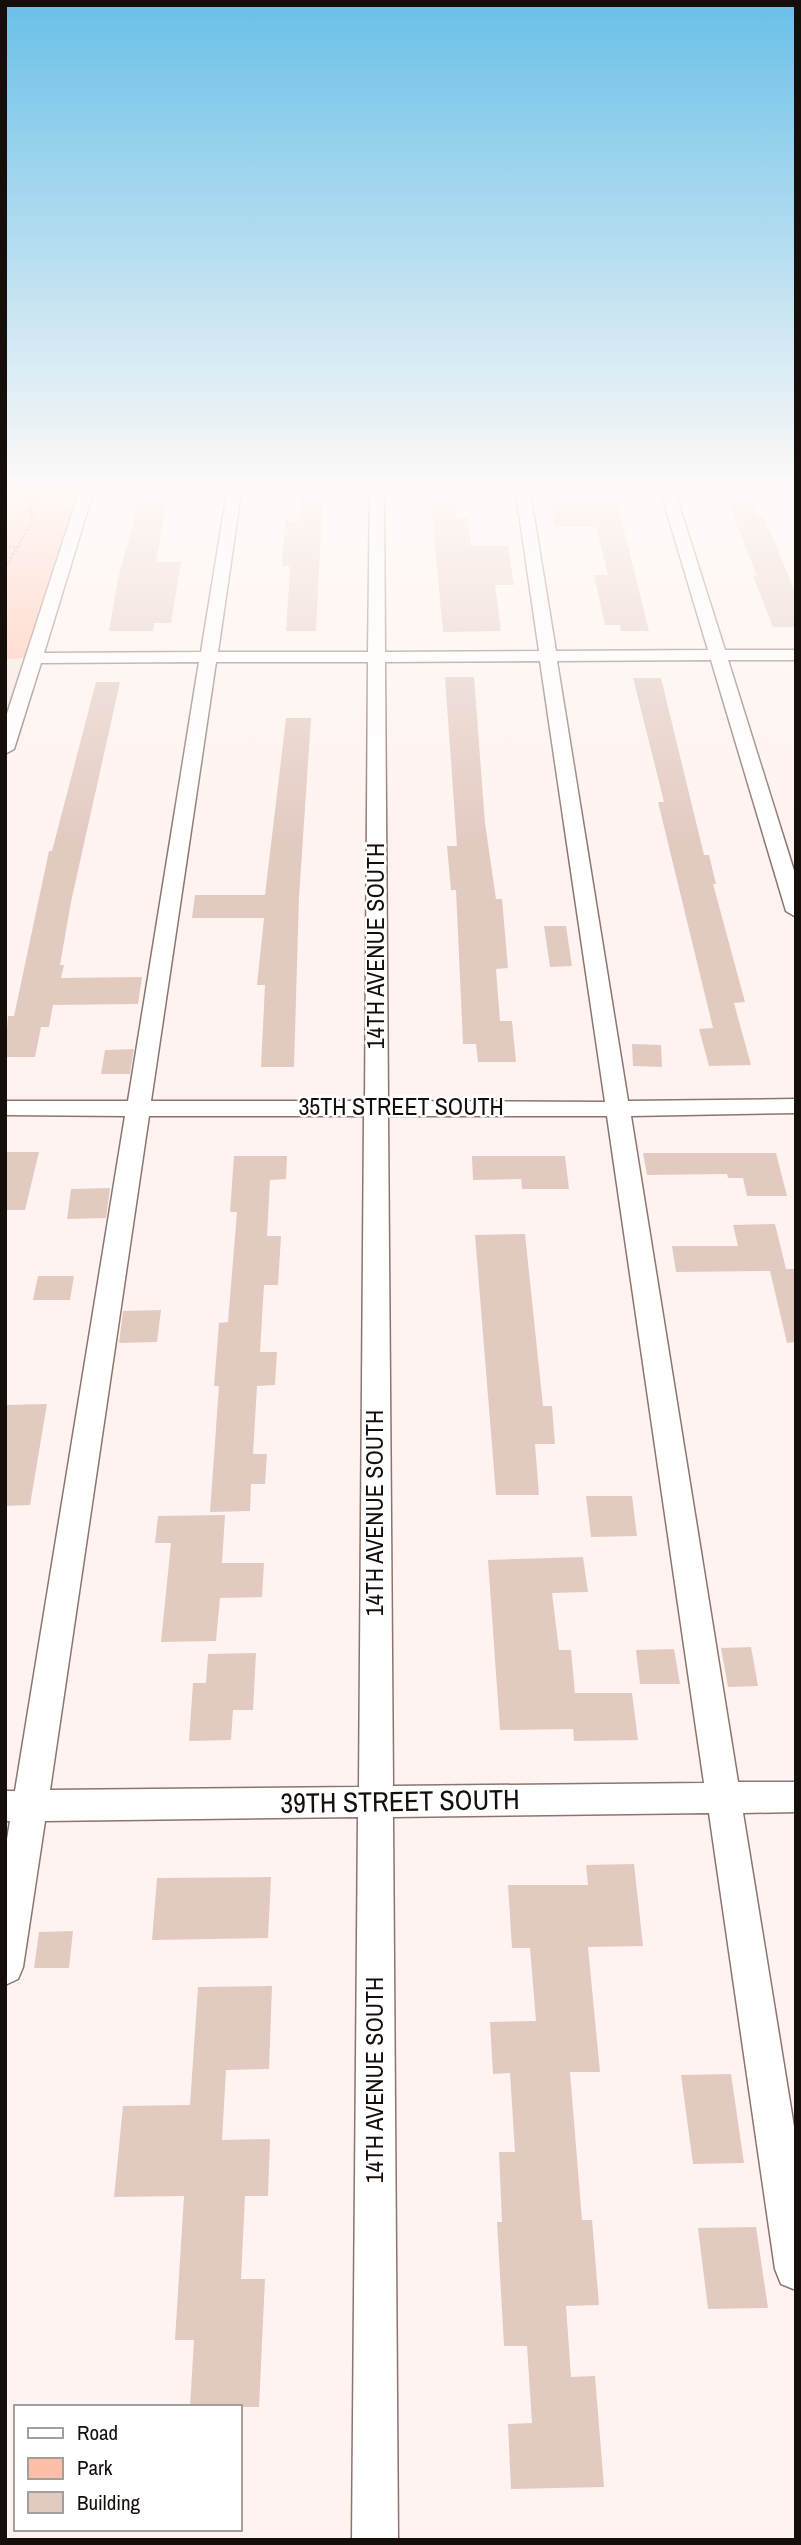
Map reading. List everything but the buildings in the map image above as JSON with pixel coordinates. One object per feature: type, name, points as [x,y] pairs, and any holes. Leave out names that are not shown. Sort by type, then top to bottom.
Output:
[{"type":"street","points":[[5,749],[49,605]]},
{"type":"street","points":[[5,1966],[18,1805],[138,1107],[216,605]]},
{"type":"street","name":"14TH AVENUE SOUTH","points":[[375,2540],[375,1106],[378,605]]},
{"type":"street","points":[[540,605],[796,2269]]},
{"type":"street","points":[[703,605],[796,911]]},
{"type":"street","points":[[32,658],[796,655]]},
{"type":"street","name":"35TH STREET SOUTH","points":[[5,1108],[375,1106],[618,1109],[796,1106]]},
{"type":"street","name":"39TH STREET SOUTH","points":[[18,1805],[796,1797]]},
{"type":"shaded area","points":[[32,658],[5,749],[5,659]]},
{"type":"green space","points":[[5,605],[49,605],[32,658],[5,659]]}]
